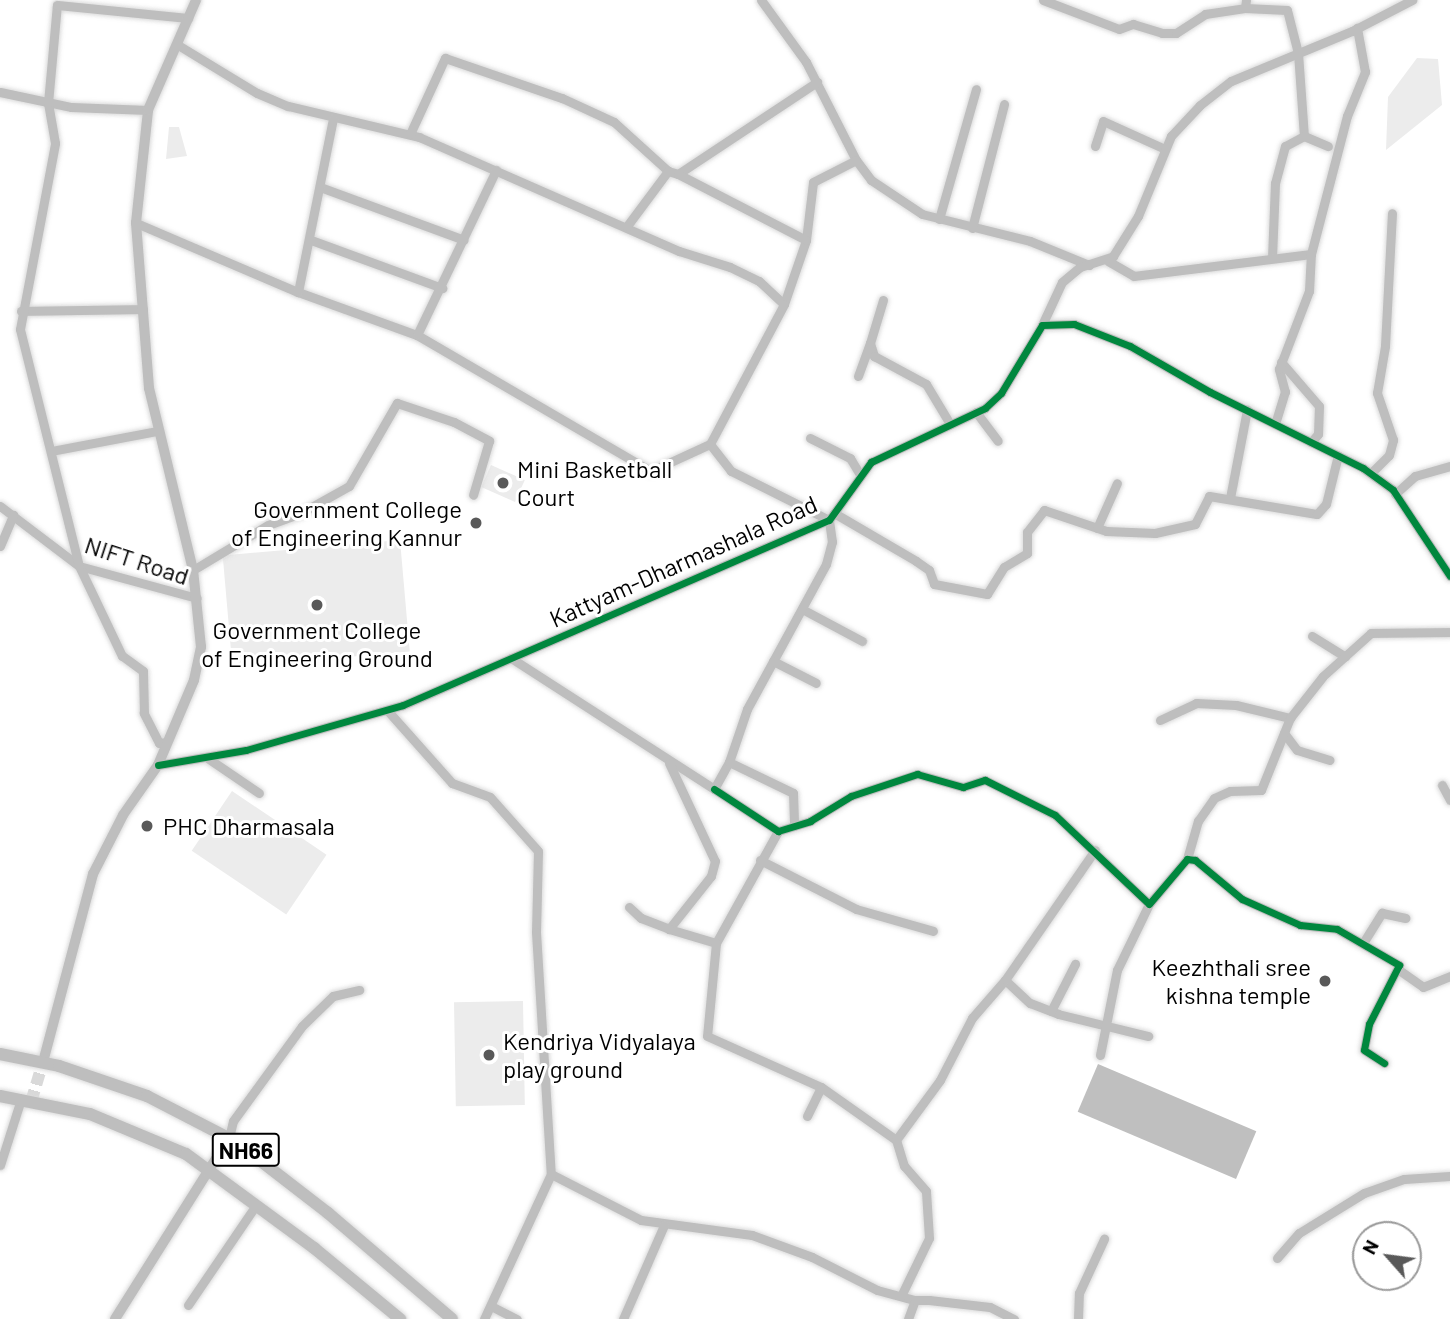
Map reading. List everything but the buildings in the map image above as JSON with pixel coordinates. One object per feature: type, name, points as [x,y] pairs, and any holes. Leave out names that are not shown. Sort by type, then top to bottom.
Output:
[{"type":"highway","name":"NH66","points":[[0,1054],[43,1062],[147,1096],[229,1138],[328,1213],[452,1319]]},
{"type":"highway","name":"NH66","points":[[0,1096],[90,1114],[186,1154],[256,1205],[400,1319]]},
{"type":"main road","points":[[43,1062],[93,874],[123,815],[158,765],[194,680],[201,646],[193,570],[157,431],[136,223],[148,110],[196,0]]},
{"type":"main road","points":[[115,1319],[229,1138]]},
{"type":"street","points":[[761,0],[817,82],[856,160],[898,201],[939,219],[1030,241],[1089,264],[1108,261],[1134,276],[1311,254]]},
{"type":"street","points":[[1044,0],[1119,29],[1133,24],[1162,33],[1176,33],[1205,14],[1245,4],[1287,10],[1298,53],[1304,136]]},
{"type":"street","points":[[1108,261],[1138,216],[1165,149],[1184,121],[1231,81],[1357,29],[1412,0]]},
{"type":"street","points":[[167,743],[159,743],[144,713],[143,671],[122,656],[79,566],[20,329],[55,143],[48,103],[57,3],[188,18]]},
{"type":"street","points":[[1275,424],[1285,399],[1281,362],[1309,291],[1311,254],[1347,116],[1364,72],[1357,29]]},
{"type":"street","points":[[178,45],[257,93],[333,118],[410,134],[627,226],[679,251],[730,267],[759,281],[784,304]]},
{"type":"street","points":[[410,134],[445,58],[562,98],[614,122],[668,170],[806,240]]},
{"type":"street","points":[[678,174],[817,82]]},
{"type":"street","points":[[939,219],[976,89]]},
{"type":"street","points":[[0,92],[48,103],[148,110]]},
{"type":"street","points":[[972,228],[1004,104]]},
{"type":"street","points":[[298,292],[312,240],[333,118]]},
{"type":"street","points":[[1095,146],[1103,121],[1165,149]]},
{"type":"street","points":[[1304,136],[1328,146]]},
{"type":"street","points":[[1272,257],[1275,183],[1285,146],[1304,136]]},
{"type":"street","points":[[136,223],[298,292],[417,335],[651,471],[710,444],[784,304],[806,240],[813,182],[856,160]]},
{"type":"street","points":[[417,335],[442,288],[496,170]]},
{"type":"street","points":[[627,226],[668,170]]},
{"type":"street","points":[[320,187],[464,240]]},
{"type":"street","points":[[1371,473],[1389,455],[1393,440],[1377,393],[1385,346],[1392,213]]},
{"type":"street","points":[[312,240],[442,288]]},
{"type":"street","name":"Kattyam-Dharmashala Road","points":[[158,765],[206,757],[387,710],[832,516],[871,462],[976,412],[1001,393],[1042,325],[1062,282],[1089,264]]},
{"type":"street","points":[[858,376],[883,300]]},
{"type":"street","points":[[22,311],[143,309]]},
{"type":"street","points":[[1042,325],[1074,324],[1130,346],[1371,473],[1395,494],[1450,576]]},
{"type":"street","points":[[870,343],[874,356],[926,384],[950,424]]},
{"type":"street","points":[[1281,362],[1319,406],[1318,434],[1311,442]]},
{"type":"street","points":[[193,570],[268,525],[299,514],[349,485],[397,403],[454,422],[489,441],[490,451],[473,495]]},
{"type":"street","points":[[1230,498],[1247,410]]},
{"type":"street","points":[[976,412],[999,441]]},
{"type":"street","points":[[51,451],[157,431]]},
{"type":"street","points":[[810,438],[850,458],[861,476]]},
{"type":"street","points":[[710,444],[731,471],[832,516],[916,561],[929,570],[934,584],[987,594],[1004,567],[1027,553],[1027,532],[1044,510],[1097,528],[1156,533],[1187,527],[1199,520],[1209,496],[1317,514],[1326,504],[1338,455]]},
{"type":"street","points":[[1395,494],[1415,476],[1450,466]]},
{"type":"street","points":[[1097,528],[1117,482]]},
{"type":"street","name":"NIFT Road","points":[[0,506],[79,566],[197,598]]},
{"type":"street","points":[[0,546],[13,515]]},
{"type":"street","points":[[714,789],[729,762],[747,709],[826,564],[832,542],[832,516]]},
{"type":"street","points":[[802,609],[862,641]]},
{"type":"street","points":[[1100,1055],[1103,1023],[1126,945],[1149,904],[1187,859],[1198,821],[1214,798],[1230,791],[1261,790],[1290,718],[1345,657],[1371,633],[1450,632]]},
{"type":"street","points":[[1312,636],[1345,657]]},
{"type":"street","points":[[511,658],[778,831]]},
{"type":"street","points":[[773,661],[816,683]]},
{"type":"street","points":[[1160,720],[1196,703],[1236,705],[1290,718]]},
{"type":"street","points":[[387,710],[452,783],[490,797],[538,851],[536,932],[551,1174],[484,1319]]},
{"type":"street","points":[[1284,733],[1297,750],[1329,760]]},
{"type":"street","points":[[206,757],[259,793]]},
{"type":"street","points":[[668,761],[715,861],[711,876],[669,929]]},
{"type":"street","points":[[729,762],[793,793],[794,826]]},
{"type":"street","points":[[901,1296],[929,1238],[926,1191],[904,1166],[896,1140],[821,1087],[707,1036],[716,943],[778,831],[873,788],[917,774],[963,787],[985,780],[1055,815],[1149,904]]},
{"type":"street","points":[[1442,785],[1450,800]]},
{"type":"street","points":[[896,1140],[940,1080],[972,1018],[1005,980],[1095,850]]},
{"type":"street","points":[[1187,859],[1203,866],[1227,891],[1278,917],[1337,929],[1363,943],[1395,962],[1399,970],[1415,985],[1423,987],[1450,976]]},
{"type":"street","points":[[760,860],[856,909],[933,930]]},
{"type":"street","points":[[629,907],[640,918],[716,943]]},
{"type":"street","points":[[1363,943],[1382,913],[1405,918]]},
{"type":"street","points":[[1051,1011],[1075,964]]},
{"type":"street","points":[[1384,1063],[1364,1050],[1369,1024],[1399,970]]},
{"type":"street","points":[[1005,980],[1030,1003],[1148,1036]]},
{"type":"street","points":[[229,1138],[233,1121],[302,1026],[333,996],[359,990]]},
{"type":"street","points":[[807,1116],[821,1087]]},
{"type":"street","points":[[0,1165],[21,1099]]},
{"type":"street","points":[[551,1174],[641,1220],[752,1235],[901,1296],[915,1300],[980,1304],[1014,1319]]},
{"type":"street","points":[[1277,1258],[1299,1233],[1364,1193],[1404,1180],[1450,1176]]},
{"type":"street","points":[[187,1304],[256,1205]]},
{"type":"street","points":[[623,1319],[664,1225]]},
{"type":"street","points":[[1078,1319],[1079,1293],[1104,1238]]},
{"type":"street","points":[[908,1319],[915,1300]]},
{"type":"street","points":[[492,1306],[517,1319]]},
{"type":"shaded area","points":[[1417,58],[1438,59],[1442,105],[1386,150],[1388,97]]},
{"type":"shaded area","points":[[169,127],[179,127],[187,156],[166,159]]},
{"type":"shaded area","name":"Mini Basketball Court","points":[[491,465],[525,480],[515,502],[481,487]]},
{"type":"shaded area","name":"Government College of Engineering Ground","points":[[400,540],[410,652],[232,667],[223,556]]},
{"type":"shaded area","points":[[232,791],[327,855],[286,914],[192,851]]},
{"type":"shaded area","name":"Kendriya Vidyalaya play ground","points":[[523,1001],[525,1105],[456,1106],[454,1002]]},
{"type":"shaded area","points":[[1098,1064],[1256,1131],[1236,1179],[1078,1112]]},
{"type":"tunnel","points":[[31,1102],[43,1062]]},
{"type":"cycle path","points":[[158,765],[246,750],[403,705],[829,520],[871,462],[985,408],[1001,393],[1042,325],[1074,324],[1130,346],[1210,392],[1363,468],[1393,490],[1450,576]]},
{"type":"cycle path","points":[[714,789],[778,831],[810,821],[851,796],[917,774],[963,787],[985,780],[1055,815],[1149,904],[1187,859],[1195,860],[1242,899],[1300,925],[1337,929],[1399,965],[1369,1024],[1364,1050],[1384,1063]]},
{"type":"place","name":"Mini Basketball Court","points":[[503,483]]},
{"type":"place","name":"Government College of Engineering Kannur","points":[[476,523]]},
{"type":"place","name":"Government College of Engineering Ground","points":[[317,605]]},
{"type":"place","name":"PHC Dharmasala","points":[[147,826]]},
{"type":"place","name":"Keezhthali sree kishna temple","points":[[1325,981]]},
{"type":"place","name":"Kendriya Vidyalaya play ground","points":[[489,1055]]}]
